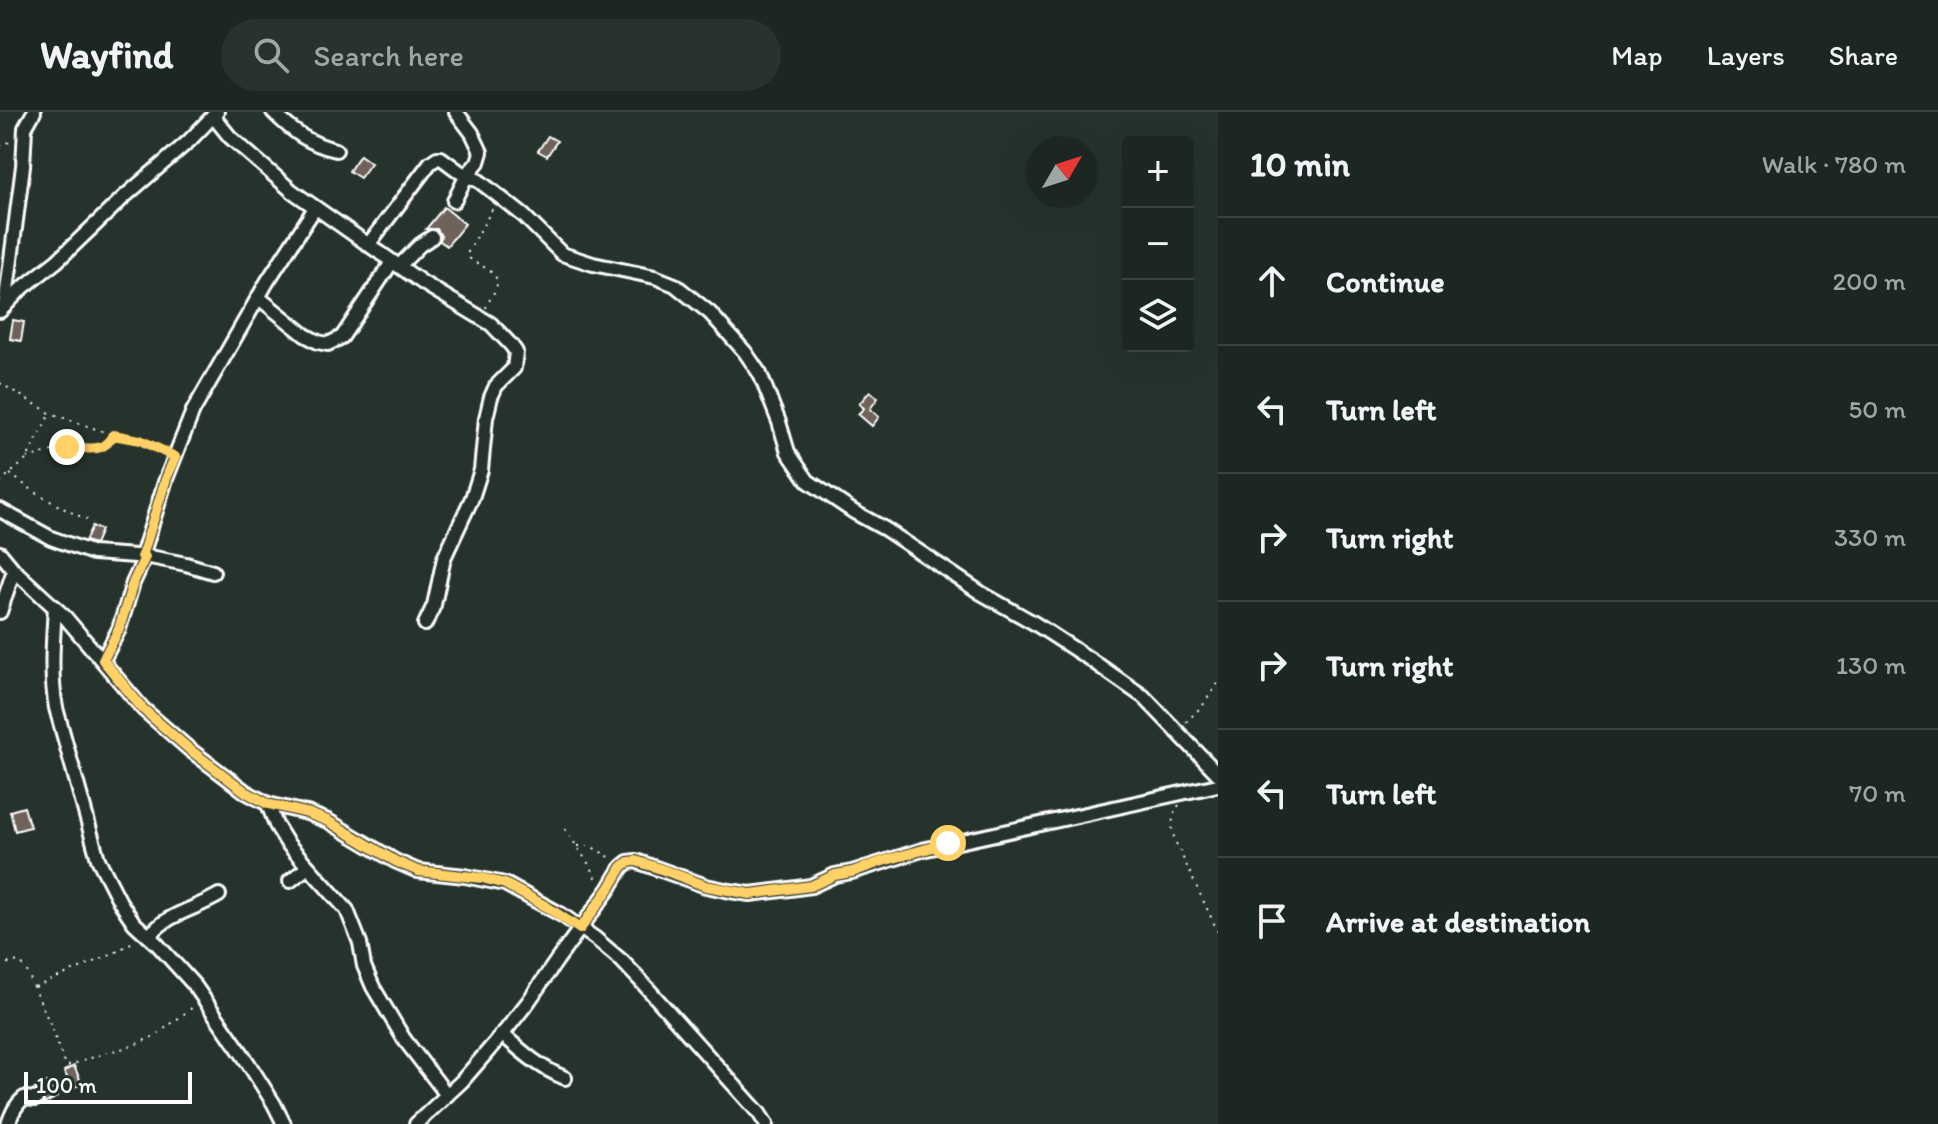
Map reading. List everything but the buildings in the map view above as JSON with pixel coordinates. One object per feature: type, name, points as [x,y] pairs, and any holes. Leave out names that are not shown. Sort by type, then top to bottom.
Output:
[{"type":"street","points":[[2,308],[23,166],[25,128],[34,112]]},
{"type":"street","points":[[273,112],[305,140],[336,150]]},
{"type":"street","points":[[2,308],[189,141],[215,114],[230,137],[292,191],[396,264],[489,323],[516,352],[514,368],[496,386],[491,397],[481,470],[472,498],[444,558],[434,605],[425,624]]},
{"type":"street","points":[[454,201],[481,152],[458,114]]},
{"type":"street","points":[[368,245],[434,159],[441,158],[524,216],[562,254],[655,277],[675,285],[710,313],[760,374],[788,452],[808,481],[981,593],[1034,623],[1144,697],[1218,774]]},
{"type":"street","points":[[103,660],[119,629],[166,479],[193,411],[258,297],[315,208]]},
{"type":"street","points":[[258,297],[305,335],[328,344],[342,337],[396,264],[432,237]]},
{"type":"street","points":[[0,510],[51,538],[93,553],[144,557],[213,572]]},
{"type":"street","points":[[0,553],[55,607],[143,709],[246,792],[268,804],[328,821],[395,861],[418,871],[482,878],[505,884],[580,929],[622,961],[766,1124]]},
{"type":"street","points":[[0,612],[14,570]]},
{"type":"street","points":[[55,607],[53,691],[98,859],[134,923],[177,965],[203,998],[243,1055],[284,1124]]},
{"type":"street","points":[[416,1124],[462,1081],[502,1034],[603,898],[622,867],[629,862],[636,861],[706,886],[759,893],[811,886],[835,875],[990,833],[1218,785]]},
{"type":"street","points":[[268,804],[287,843],[347,910],[373,987],[404,1039],[447,1095]]},
{"type":"street","points":[[290,881],[308,867]]},
{"type":"street","points":[[148,935],[166,919],[219,895]]},
{"type":"street","points":[[502,1034],[528,1057],[565,1078]]},
{"type":"street","points":[[8,1124],[19,1101],[36,1099]]},
{"type":"path","points":[[489,323],[486,307],[497,279],[468,257],[494,207],[495,193]]},
{"type":"path","points":[[0,383],[50,413],[113,435],[140,440],[175,457]]},
{"type":"path","points":[[0,482],[27,458],[50,413]]},
{"type":"path","points":[[27,458],[67,447],[101,448],[113,435]]},
{"type":"path","points":[[10,474],[59,508],[93,522]]},
{"type":"path","points":[[1179,732],[1218,683]]},
{"type":"path","points":[[1190,791],[1177,808],[1171,828],[1218,932]]},
{"type":"path","points":[[565,829],[595,873],[603,898]]},
{"type":"path","points":[[577,846],[588,845],[610,858],[629,862]]},
{"type":"path","points":[[34,988],[113,954],[148,935]]},
{"type":"path","points":[[0,967],[17,960],[21,963],[68,1066],[155,1036],[203,998]]},
{"type":"route","points":[[67,447],[101,448],[113,435],[140,440],[175,457],[142,556],[145,557],[138,569],[119,629],[103,660],[155,720],[246,792],[268,804],[328,821],[395,861],[418,871],[482,878],[505,884],[562,915],[580,929],[628,862],[636,861],[706,886],[750,894],[811,886],[835,875],[948,843]]}]
